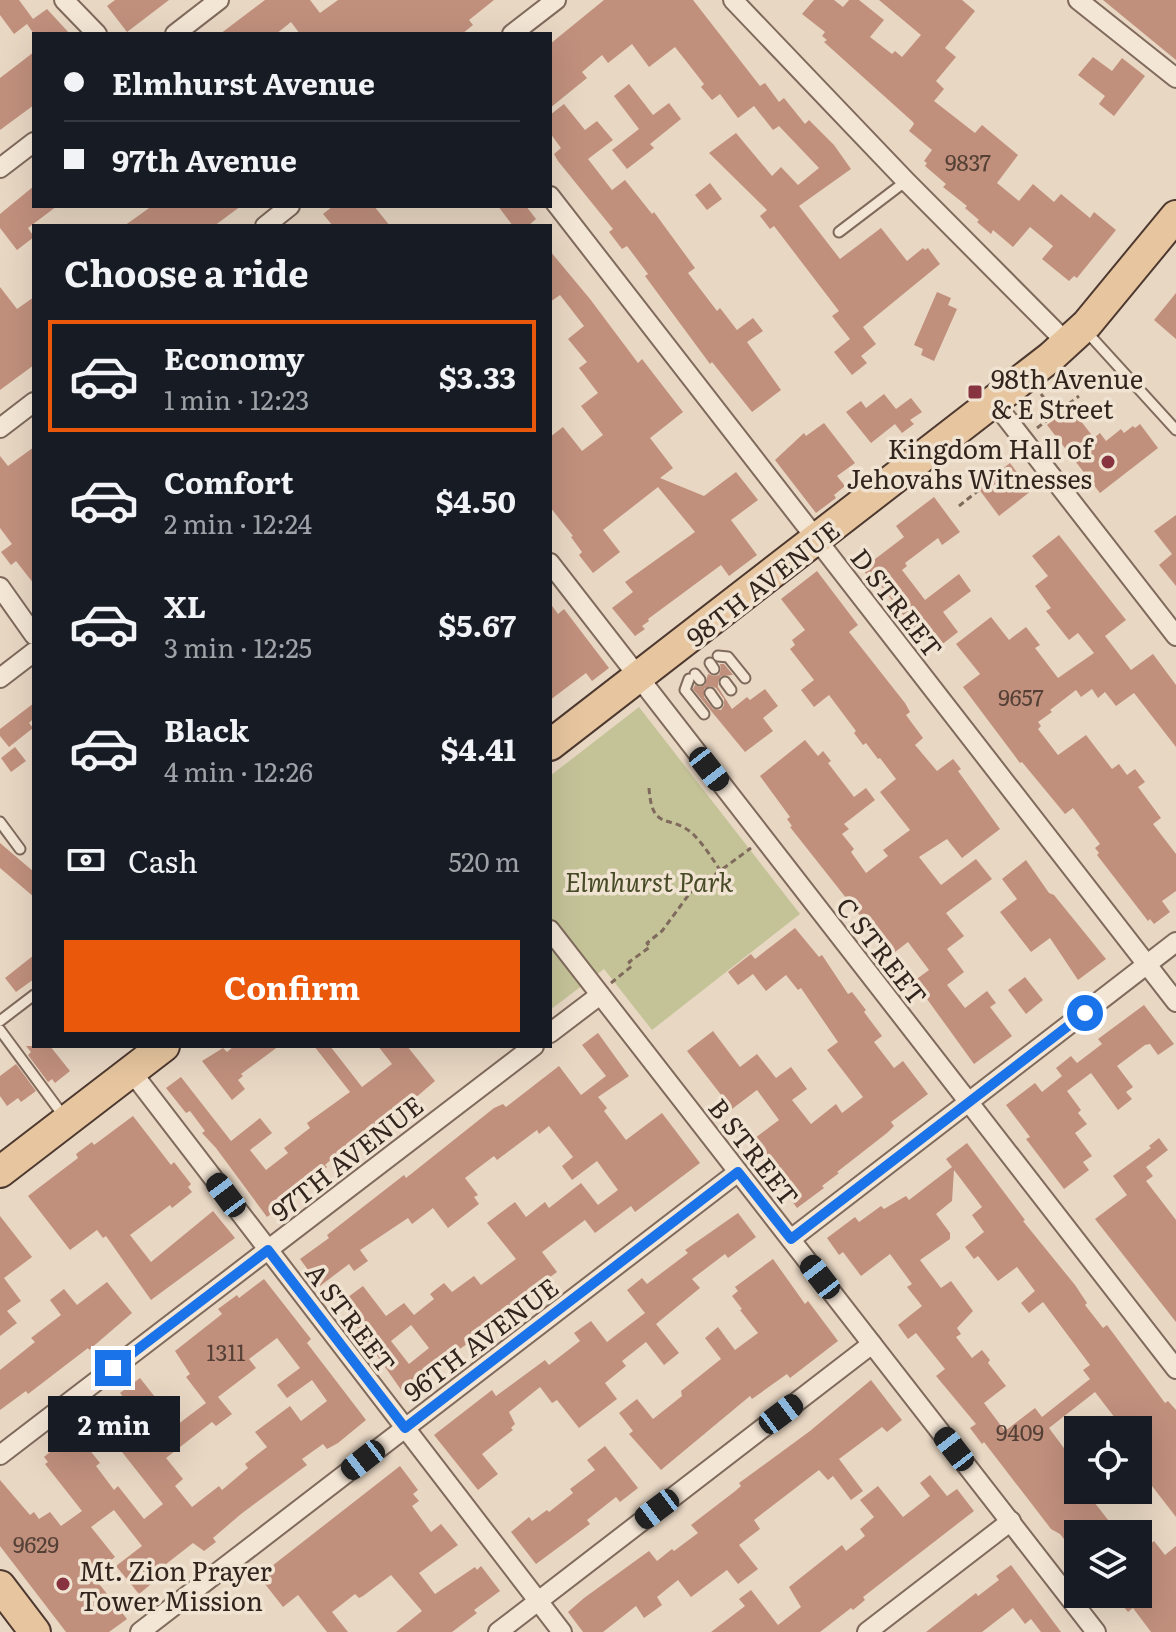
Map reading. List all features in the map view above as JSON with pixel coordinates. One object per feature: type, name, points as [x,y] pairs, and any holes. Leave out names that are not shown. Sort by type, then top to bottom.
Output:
[{"type":"main road","name":"98TH AVENUE","points":[[552,743],[994,402],[1075,335],[1176,216]]},
{"type":"main road","points":[[0,1172],[161,1048]]},
{"type":"main road","points":[[0,1586],[35,1632]]},
{"type":"street","points":[[64,0],[95,32]]},
{"type":"street","points":[[178,32],[219,0]]},
{"type":"street","points":[[515,32],[556,0]]},
{"type":"street","points":[[733,0],[906,181],[1075,335]]},
{"type":"street","points":[[1078,0],[1176,78]]},
{"type":"street","points":[[0,168],[32,144]]},
{"type":"street","name":"D STREET","points":[[552,199],[1176,1002]]},
{"type":"street","points":[[994,402],[1176,636]]},
{"type":"street","points":[[0,428],[32,404]]},
{"type":"street","name":"C STREET","points":[[552,566],[1176,1369]]},
{"type":"street","points":[[0,587],[32,632]]},
{"type":"street","points":[[0,678],[32,654]]},
{"type":"street","name":"B STREET","points":[[552,933],[1096,1632]]},
{"type":"street","points":[[791,1239],[1176,942]]},
{"type":"street","points":[[552,1031],[600,995]]},
{"type":"street","name":"97TH AVENUE","points":[[0,1455],[531,1048]]},
{"type":"street","name":"A STREET","points":[[131,1071],[562,1632]]},
{"type":"street","name":"96TH AVENUE","points":[[140,1632],[738,1172]]},
{"type":"street","points":[[498,1632],[872,1344]]},
{"type":"street","points":[[867,1632],[1011,1521]]},
{"type":"lane","points":[[839,232],[906,181]]},
{"type":"lane","points":[[1075,335],[1176,430]]},
{"type":"lane","points":[[714,662],[728,657],[745,678]]},
{"type":"lane","points":[[695,678],[685,690],[704,714]]},
{"type":"lane","points":[[710,693],[717,703]]},
{"type":"lane","points":[[0,822],[4,835],[20,849]]},
{"type":"lane","points":[[0,1021],[32,997]]},
{"type":"lane","points":[[0,1030],[67,1120]]},
{"type":"path","points":[[1022,439],[1079,396]]},
{"type":"path","points":[[974,468],[985,482]]},
{"type":"path","points":[[959,506],[979,490]]},
{"type":"path","points":[[649,788],[655,814],[692,834],[721,870]]},
{"type":"path","points":[[600,995],[632,966],[629,962],[650,947],[647,943],[662,931],[690,893],[763,839]]},
{"type":"path","points":[[680,881],[690,893]]},
{"type":"green space","name":"Elmhurst Park","points":[[639,707],[800,914],[652,1030],[604,969],[552,1008],[552,774]]},
{"type":"building","points":[[0,0],[19,0],[33,19],[47,9],[68,32],[33,32],[27,24],[14,34],[0,15]]},
{"type":"building","points":[[115,0],[169,0],[127,32],[107,6]]},
{"type":"building","points":[[265,0],[310,0],[320,13],[338,0],[494,0],[469,20],[473,25],[464,32],[298,32],[291,22],[278,32],[223,32]]},
{"type":"building","points":[[604,0],[693,0],[760,86],[765,83],[779,102],[784,98],[805,124],[809,120],[834,145],[851,169],[799,206],[840,259],[881,228],[907,261],[923,248],[928,248],[940,264],[863,327],[876,344],[861,356],[867,363],[852,375],[834,352],[850,339],[832,316],[839,311],[774,226],[770,229],[760,216],[767,210],[709,153],[736,133],[772,176],[781,167],[798,185],[819,168],[779,126],[773,130],[754,106],[738,118],[720,94],[712,100],[701,87],[704,84],[675,47],[649,67],[632,44],[608,63],[602,55],[582,72],[587,78],[552,106],[552,42]]},
{"type":"building","points":[[814,0],[834,0],[843,7],[849,0],[859,0],[884,20],[870,37],[892,54],[895,51],[902,57],[921,35],[879,0],[962,0],[975,11],[945,48],[956,57],[936,81],[944,89],[934,101],[975,133],[982,125],[1018,155],[997,183],[1019,201],[1033,184],[1054,202],[1061,194],[1090,218],[1094,212],[1116,230],[1077,278],[1074,276],[1069,281],[1042,259],[1053,246],[1030,227],[1013,247],[993,230],[991,234],[977,222],[979,220],[965,208],[967,206],[943,187],[946,184],[925,166],[927,163],[924,161],[932,150],[909,131],[913,122],[824,42],[827,40],[822,36],[825,32],[802,14]]},
{"type":"building","points":[[1103,0],[1176,0],[1176,60]]},
{"type":"building","points":[[32,54],[32,106],[0,130],[0,78]]},
{"type":"building","points":[[1093,57],[1112,71],[1122,58],[1145,76],[1114,116],[1099,104],[1105,96],[1078,75]]},
{"type":"building","points":[[629,84],[653,115],[669,103],[681,119],[650,144],[654,148],[627,169],[612,150],[639,129],[614,96]]},
{"type":"building","points":[[564,104],[585,130],[597,121],[613,140],[588,159],[612,190],[625,180],[652,214],[654,212],[695,268],[688,273],[717,311],[720,308],[737,330],[753,318],[763,331],[747,342],[781,390],[752,412],[712,362],[710,364],[645,276],[648,274],[627,246],[622,249],[609,232],[613,229],[558,161],[554,154],[561,148],[552,136],[552,113]]},
{"type":"building","points":[[710,183],[722,199],[707,210],[695,195]]},
{"type":"building","points":[[32,188],[32,208],[54,208],[28,228],[32,239],[17,250],[0,228],[0,214]]},
{"type":"building","points":[[149,208],[238,208],[217,224],[127,224]]},
{"type":"building","points":[[330,208],[376,208],[388,224],[331,224],[323,214]]},
{"type":"building","points":[[500,208],[528,208],[536,219],[530,224],[512,224]]},
{"type":"building","points":[[552,253],[638,363],[642,359],[683,412],[650,438],[673,468],[660,478],[704,496],[736,472],[758,500],[731,520],[757,555],[729,576],[721,565],[648,619],[642,626],[645,629],[635,636],[612,608],[633,592],[625,582],[695,532],[658,487],[603,530],[620,552],[593,573],[579,555],[582,552],[573,536],[552,510],[552,435],[563,427],[582,451],[603,435],[581,406],[598,393],[579,368],[587,362],[568,339],[584,326],[560,295],[552,301]]},
{"type":"building","points":[[0,287],[17,309],[32,298],[32,366],[0,390]]},
{"type":"building","points":[[937,292],[951,298],[948,305],[957,309],[934,361],[921,355],[923,349],[914,345]]},
{"type":"building","points":[[1176,293],[1176,339],[1154,320]]},
{"type":"building","points":[[884,394],[896,409],[911,398],[922,412],[910,420],[914,424],[902,433],[895,424],[871,443],[846,412],[861,401],[866,408]]},
{"type":"building","name":"Kingdom Hall of Jehovahs Witnesses","points":[[1070,407],[1094,438],[1100,433],[1106,441],[1121,429],[1124,433],[1140,424],[1158,448],[1100,493],[1047,425]]},
{"type":"building","points":[[824,423],[855,463],[837,476],[845,486],[834,495],[836,498],[816,513],[775,460],[804,433],[806,436]]},
{"type":"building","points":[[32,448],[32,581],[16,561],[11,565],[1,552],[12,544],[0,528],[0,456],[8,466]]},
{"type":"building","points":[[1010,463],[1031,491],[999,516],[978,488]]},
{"type":"building","points":[[934,497],[960,532],[942,545],[938,538],[905,563],[907,566],[902,570],[925,600],[959,574],[971,591],[943,612],[958,632],[936,649],[918,626],[914,629],[881,586],[878,588],[862,569],[904,537],[896,526]]},
{"type":"building","points":[[1176,515],[1176,586],[1159,565],[1172,554],[1154,531]]},
{"type":"building","points":[[1059,535],[1126,620],[1105,636],[1131,670],[1153,654],[1176,685],[1176,747],[1134,693],[1116,706],[1105,692],[1098,698],[1092,689],[1081,697],[1076,690],[1038,722],[1041,726],[1038,729],[1058,755],[1086,735],[1112,769],[1119,764],[1127,775],[1135,769],[1145,782],[1138,787],[1161,818],[1153,824],[1176,854],[1176,891],[1162,901],[1170,912],[1154,924],[1150,919],[1148,921],[1097,855],[1099,853],[1095,848],[1100,844],[1073,808],[1065,814],[1020,763],[963,687],[980,674],[956,644],[991,617],[1009,640],[1026,627],[1040,645],[1035,648],[1058,678],[1094,653],[1078,633],[1069,640],[1046,611],[1051,608],[1035,586],[1048,576],[1032,556]]},
{"type":"building","points":[[817,571],[858,625],[849,632],[905,703],[910,712],[906,715],[923,738],[915,745],[937,771],[953,759],[961,769],[958,771],[1000,829],[962,858],[947,839],[919,857],[941,885],[976,859],[992,879],[946,913],[964,936],[947,949],[964,972],[947,985],[965,1008],[987,991],[996,1003],[990,1007],[1012,1036],[974,1064],[914,981],[929,970],[908,942],[895,952],[877,929],[873,932],[790,827],[787,819],[790,817],[760,776],[805,740],[818,756],[823,751],[831,761],[828,763],[854,797],[866,788],[875,800],[844,824],[849,829],[842,834],[866,873],[888,856],[883,850],[910,830],[880,792],[896,779],[880,758],[866,743],[863,745],[829,695],[814,707],[801,690],[814,680],[790,649],[795,645],[792,640],[805,630],[781,599]]},
{"type":"building","points":[[552,606],[558,614],[564,609],[609,668],[592,681],[586,673],[552,698]]},
{"type":"building","points":[[720,664],[724,664],[733,675],[721,676],[718,682],[732,709],[747,697],[750,700],[765,689],[778,706],[763,718],[773,731],[745,752],[693,689],[695,685],[705,685],[708,674],[719,675]],"holes":[[[710,686],[716,688],[724,699],[721,710],[713,709],[704,697],[704,689]]]},
{"type":"building","points":[[32,705],[32,720],[29,723],[32,729],[9,747],[0,736],[0,729]]},
{"type":"building","points":[[15,747],[26,761],[11,772],[1,758]]},
{"type":"building","points":[[0,843],[32,870],[32,895],[0,868]]},
{"type":"building","points":[[1026,860],[1049,893],[1054,895],[1106,959],[1078,980],[1050,938],[1031,952],[1000,912],[1017,899],[1002,879]]},
{"type":"building","points":[[795,928],[819,957],[822,955],[848,994],[852,992],[866,1010],[864,1012],[882,1036],[874,1042],[894,1068],[903,1061],[928,1094],[891,1122],[894,1126],[887,1133],[797,1208],[751,1145],[757,1141],[755,1138],[779,1120],[757,1090],[732,1109],[687,1051],[713,1031],[740,1067],[757,1054],[776,1078],[791,1067],[807,1089],[792,1100],[811,1124],[836,1104],[842,1113],[863,1097],[827,1050],[838,1042],[801,988],[798,990],[786,975],[766,991],[753,974],[738,985],[728,972],[751,954],[755,959]]},
{"type":"building","points":[[32,957],[32,980],[16,992],[5,978]]},
{"type":"building","points":[[1025,977],[1043,1000],[1026,1014],[1008,990]]},
{"type":"building","points":[[1144,1005],[1174,1044],[1158,1055],[1150,1044],[1145,1045],[1117,1066],[1133,1087],[1126,1092],[1132,1099],[1118,1110],[1091,1073],[1067,1091],[1087,1124],[1075,1133],[1092,1156],[1083,1162],[1089,1170],[1064,1189],[1026,1139],[1030,1137],[1006,1105],[1035,1083],[1042,1092],[1062,1076],[1056,1068],[1071,1056],[1077,1063],[1102,1044],[1098,1039]]},
{"type":"building","points":[[598,1033],[629,1076],[598,1097],[607,1108],[604,1111],[626,1140],[662,1113],[700,1163],[635,1212],[631,1206],[595,1233],[585,1220],[542,1252],[557,1272],[483,1326],[486,1331],[429,1370],[404,1394],[340,1303],[363,1286],[386,1316],[404,1303],[414,1315],[434,1299],[430,1294],[444,1283],[452,1292],[474,1276],[481,1285],[516,1259],[487,1223],[515,1202],[526,1217],[545,1202],[549,1208],[581,1183],[598,1205],[618,1190],[597,1161],[572,1180],[562,1166],[573,1157],[549,1126],[539,1134],[537,1130],[497,1160],[494,1156],[465,1178],[478,1195],[474,1197],[479,1204],[448,1228],[433,1208],[412,1224],[408,1218],[360,1250],[368,1261],[354,1271],[349,1264],[320,1286],[300,1259],[404,1175],[406,1178],[494,1108],[503,1104],[506,1107],[559,1066],[581,1095],[606,1076],[582,1045]],"holes":[[[411,1325],[429,1348],[409,1364],[391,1341]]]},
{"type":"building","points":[[26,1046],[52,1048],[70,1071],[55,1083],[52,1079],[48,1082],[28,1055],[31,1052]]},
{"type":"building","points":[[223,1048],[227,1052],[232,1048],[276,1048],[241,1074],[243,1076],[238,1080],[245,1089],[232,1100],[202,1061]]},
{"type":"building","points":[[316,1048],[332,1048],[362,1087],[392,1064],[380,1048],[409,1048],[435,1081],[399,1112],[396,1108],[347,1145],[308,1182],[310,1185],[267,1217],[202,1133],[205,1131],[190,1111],[186,1113],[166,1088],[181,1077],[231,1141],[260,1118],[272,1133],[250,1150],[266,1170],[288,1153],[284,1148],[310,1128],[307,1123],[350,1092]]},
{"type":"building","points":[[16,1064],[36,1091],[21,1102],[18,1098],[7,1106],[0,1096],[0,1076]]},
{"type":"building","points":[[133,1116],[171,1165],[174,1162],[191,1184],[188,1187],[192,1192],[130,1235],[151,1262],[213,1211],[235,1238],[151,1300],[106,1236],[103,1238],[97,1230],[70,1250],[28,1196],[78,1158],[76,1154],[92,1142],[94,1145]]},
{"type":"building","points":[[1159,1138],[1168,1150],[1146,1167],[1153,1176],[1146,1181],[1176,1220],[1176,1322],[1095,1219],[1127,1195],[1113,1176],[1151,1148],[1149,1146]]},
{"type":"building","points":[[967,1143],[1023,1221],[1075,1285],[1087,1303],[1085,1305],[1103,1328],[1107,1325],[1165,1403],[1168,1401],[1176,1410],[1176,1517],[1152,1486],[1152,1416],[1113,1416],[1095,1392],[1049,1428],[1064,1448],[1064,1504],[1096,1504],[1108,1520],[1064,1520],[1064,1539],[1051,1529],[970,1428],[976,1424],[936,1376],[945,1369],[916,1333],[908,1339],[898,1325],[922,1306],[907,1287],[912,1284],[890,1254],[861,1276],[843,1252],[839,1255],[827,1238],[855,1217],[859,1222],[881,1206],[884,1209],[906,1196],[909,1200],[952,1167],[946,1159]],"holes":[[[954,1170],[982,1207],[972,1215],[984,1232],[965,1247],[974,1259],[978,1256],[998,1281],[1017,1267],[1035,1291],[1021,1303],[1029,1313],[1043,1302],[1090,1365],[1083,1370],[1090,1379],[1042,1417],[1035,1408],[1005,1431],[984,1403],[1006,1386],[982,1350],[972,1358],[956,1337],[961,1334],[957,1328],[973,1311],[951,1281],[941,1288],[920,1260],[950,1239],[950,1233],[936,1214],[952,1201]]]},
{"type":"building","points":[[738,1213],[756,1237],[728,1258],[725,1254],[692,1279],[700,1288],[656,1324],[679,1353],[664,1365],[646,1342],[622,1361],[626,1366],[605,1383],[617,1399],[579,1428],[557,1400],[552,1403],[540,1387],[509,1412],[515,1424],[511,1428],[513,1430],[482,1454],[498,1474],[478,1490],[434,1435],[492,1390],[496,1396],[545,1360],[549,1365],[580,1341],[574,1333],[591,1321],[607,1342],[645,1313],[627,1290],[642,1278],[647,1284],[688,1253],[685,1250]]},
{"type":"building","points":[[0,1216],[32,1257],[4,1278],[21,1301],[7,1311],[17,1323],[0,1336]]},
{"type":"building","points":[[773,1259],[805,1304],[808,1301],[838,1341],[790,1378],[787,1374],[752,1399],[750,1396],[661,1470],[629,1434],[633,1431],[619,1413],[637,1399],[653,1419],[682,1396],[681,1391],[721,1359],[705,1338],[718,1327],[735,1350],[758,1333],[732,1296],[738,1291],[735,1287]]},
{"type":"building","points":[[264,1279],[311,1339],[307,1343],[366,1420],[338,1443],[327,1449],[323,1444],[302,1459],[307,1465],[241,1514],[213,1538],[216,1542],[204,1551],[193,1543],[152,1575],[156,1580],[139,1594],[116,1566],[142,1546],[114,1510],[91,1527],[115,1557],[92,1575],[127,1619],[109,1632],[66,1632],[0,1546],[0,1480],[30,1515],[34,1512],[39,1519],[50,1512],[61,1526],[82,1511],[45,1464],[48,1462],[44,1457],[51,1451],[49,1448],[73,1429],[100,1463],[96,1466],[114,1490],[118,1486],[144,1519],[163,1504],[96,1419],[124,1398],[120,1393],[140,1378],[177,1425],[206,1403],[186,1377],[190,1374],[175,1351],[222,1314],[218,1309],[237,1295],[239,1298]],"holes":[[[277,1338],[300,1368],[277,1385],[287,1398],[312,1380],[327,1401],[301,1421],[290,1406],[255,1432],[267,1447],[245,1464],[248,1468],[222,1490],[219,1486],[192,1507],[175,1486],[183,1479],[166,1458],[212,1422],[216,1426],[232,1414],[218,1397],[256,1368],[249,1359]]]},
{"type":"building","points":[[107,1282],[132,1313],[89,1350],[0,1410],[0,1370],[35,1342],[31,1338],[61,1315],[50,1300],[64,1289],[77,1305]]},
{"type":"building","points":[[871,1380],[902,1420],[887,1432],[882,1427],[839,1459],[863,1491],[851,1500],[833,1476],[828,1480],[819,1470],[754,1520],[760,1529],[739,1545],[758,1569],[738,1584],[727,1570],[691,1597],[678,1580],[657,1597],[662,1605],[644,1618],[636,1606],[603,1632],[583,1632],[568,1612],[584,1598],[649,1551],[657,1561],[698,1533],[691,1525],[741,1486],[739,1483],[810,1431]]},
{"type":"building","points":[[605,1446],[638,1488],[620,1502],[616,1497],[587,1520],[590,1524],[536,1564],[511,1532],[529,1517],[532,1521],[547,1510],[549,1512],[573,1493],[570,1489],[595,1470],[587,1460]]},
{"type":"building","points":[[400,1466],[418,1490],[413,1494],[419,1501],[412,1506],[431,1532],[441,1524],[458,1545],[419,1573],[435,1594],[481,1566],[500,1591],[474,1610],[477,1613],[452,1632],[396,1632],[422,1611],[391,1575],[363,1596],[359,1598],[355,1594],[332,1612],[348,1632],[327,1632],[298,1595],[283,1607],[265,1584],[269,1581],[263,1573]]},
{"type":"building","points":[[930,1475],[947,1496],[957,1489],[974,1511],[863,1597],[865,1600],[853,1610],[851,1608],[820,1632],[711,1632],[745,1606],[739,1599],[751,1590],[778,1625],[801,1607],[789,1587],[842,1545],[846,1551],[865,1536],[860,1529],[874,1517],[860,1500],[878,1486],[903,1517],[930,1496],[920,1483]]},
{"type":"building","points":[[1154,1541],[1165,1555],[1176,1546],[1176,1632],[1151,1632],[1133,1608],[1152,1608]]},
{"type":"building","points":[[1011,1565],[1061,1632],[1041,1632],[1031,1619],[1025,1624],[1013,1608],[982,1632],[926,1632],[976,1593],[978,1596],[999,1580],[996,1576]]},
{"type":"place","name":"98th Avenue & E Street","points":[[975,392]]},
{"type":"place","name":"Kingdom Hall of Jehovahs Witnesses","points":[[1108,462]]},
{"type":"place","name":"Mt. Zion Prayer Tower Mission","points":[[63,1584]]},
{"type":"route","points":[[113,1368],[268,1250],[405,1428],[738,1172],[791,1239],[1085,1013]]}]
